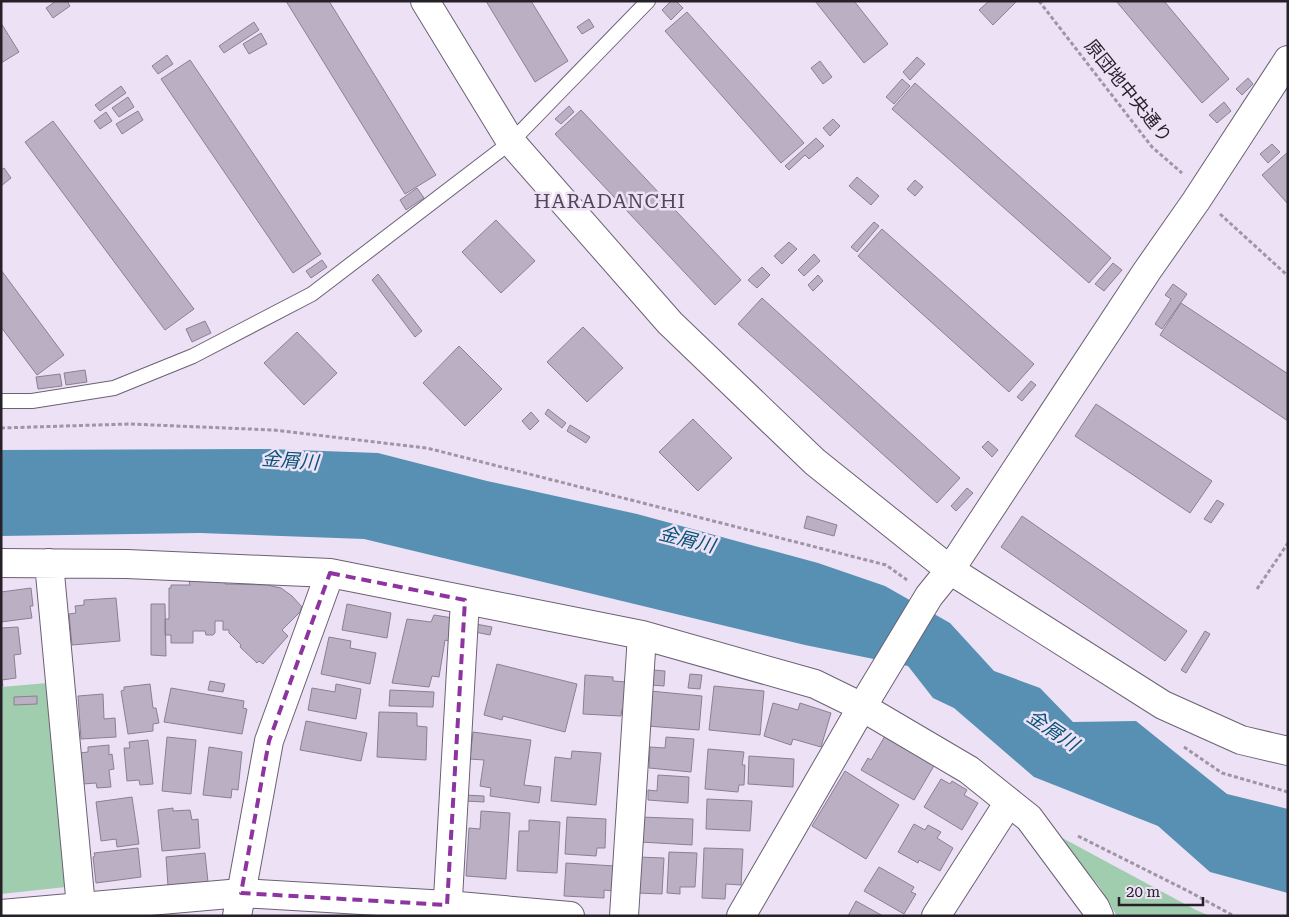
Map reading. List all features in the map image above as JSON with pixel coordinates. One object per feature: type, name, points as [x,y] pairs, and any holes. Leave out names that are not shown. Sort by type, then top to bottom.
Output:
[{"type":"street","points":[[425,1],[511,142],[670,323],[816,462],[950,570],[1163,705],[1241,740],[1288,751]]},
{"type":"street","points":[[740,916],[862,706],[929,596],[950,570],[1203,191],[1288,60]]},
{"type":"street","points":[[1,563],[127,564],[330,573],[642,635],[815,684],[862,706],[969,770],[1029,818],[1095,907],[1099,916]]},
{"type":"street","points":[[49,563],[81,908]]},
{"type":"street","points":[[239,905],[269,741],[330,573]]},
{"type":"street","points":[[447,910],[465,600]]},
{"type":"street","points":[[624,916],[642,635]]},
{"type":"street","points":[[936,916],[1009,802]]},
{"type":"street","points":[[1,914],[81,908],[239,905],[447,910],[570,916]]},
{"type":"lane","points":[[1,401],[32,401],[114,388],[194,356],[312,294],[511,142],[648,1]]},
{"type":"path","name":"原団地中央通り","points":[[1039,1],[1152,147],[1203,191],[1218,212],[1288,276]]},
{"type":"path","points":[[1,428],[129,424],[263,430],[427,448],[886,565],[929,596]]},
{"type":"path","points":[[1257,589],[1288,543]]},
{"type":"path","points":[[1181,745],[1222,773],[1288,792]]},
{"type":"path","points":[[1077,835],[1234,916]]},
{"type":"highlighted area","points":[[330,573],[465,600],[447,905],[241,893],[269,741]]},
{"type":"green space","points":[[47,683],[66,887],[1,894],[1,687]]},
{"type":"green space","points":[[1055,834],[1210,916],[1117,916],[1099,886]]},
{"type":"water","name":"金屑川","points":[[268,449],[378,453],[487,481],[637,514],[818,563],[885,586],[950,623],[994,671],[1040,688],[1073,722],[1136,721],[1227,794],[1288,809],[1288,893],[1210,872],[1158,826],[1034,777],[954,708],[933,698],[908,666],[805,645],[364,539],[200,533],[1,536],[1,450]]},
{"type":"building","points":[[56,1],[67,1],[70,6],[53,18],[46,8]]},
{"type":"building","points":[[286,1],[329,1],[436,175],[405,194]]},
{"type":"building","points":[[486,1],[531,1],[568,61],[535,82]]},
{"type":"building","points":[[671,1],[676,1],[683,8],[671,20],[662,10]]},
{"type":"building","points":[[815,1],[854,1],[888,44],[864,63]]},
{"type":"building","points":[[989,1],[1017,1],[993,25],[979,10]]},
{"type":"building","points":[[1116,1],[1164,1],[1229,79],[1202,103]]},
{"type":"building","points":[[687,12],[804,143],[781,163],[665,31]]},
{"type":"building","points":[[589,19],[594,27],[582,34],[577,27]]},
{"type":"building","points":[[254,22],[259,30],[224,53],[219,46]]},
{"type":"building","points":[[1,23],[19,52],[1,63]]},
{"type":"building","points":[[261,33],[267,44],[249,54],[243,44]]},
{"type":"building","points":[[167,55],[173,64],[158,74],[152,66]]},
{"type":"building","points":[[917,57],[925,64],[910,80],[903,72]]},
{"type":"building","points":[[190,60],[321,254],[293,273],[161,79]]},
{"type":"building","points":[[820,61],[832,77],[823,84],[811,68]]},
{"type":"building","points":[[1248,78],[1253,84],[1242,95],[1236,89]]},
{"type":"building","points":[[902,79],[910,86],[894,104],[886,97]]},
{"type":"building","points":[[915,83],[1111,258],[1089,283],[892,109]]},
{"type":"building","points":[[121,86],[126,93],[100,111],[95,105]]},
{"type":"building","points":[[128,97],[134,107],[119,117],[112,108]]},
{"type":"building","points":[[1224,102],[1231,111],[1217,123],[1209,115]]},
{"type":"building","points":[[569,106],[574,112],[561,124],[555,119]]},
{"type":"building","points":[[581,110],[741,280],[715,305],[555,134]]},
{"type":"building","points":[[138,111],[143,120],[122,134],[116,124]]},
{"type":"building","points":[[106,112],[112,121],[100,129],[94,121]]},
{"type":"building","points":[[833,119],[840,126],[830,136],[823,128]]},
{"type":"building","points":[[53,121],[194,309],[165,330],[25,142]]},
{"type":"building","points":[[816,138],[824,146],[809,159],[805,155],[789,170],[785,166]]},
{"type":"building","points":[[1272,144],[1280,152],[1268,163],[1260,154]]},
{"type":"building","points":[[1288,152],[1288,204],[1262,175]]},
{"type":"building","points":[[4,168],[11,178],[1,186],[1,170]]},
{"type":"building","points":[[857,177],[879,196],[871,205],[849,186]]},
{"type":"building","points":[[915,180],[923,187],[915,196],[907,189]]},
{"type":"building","points":[[417,188],[424,198],[406,210],[400,200]]},
{"type":"building","points":[[496,220],[535,261],[501,293],[462,252]]},
{"type":"building","points":[[874,222],[879,226],[857,252],[851,247]]},
{"type":"building","points":[[882,229],[1034,364],[1009,392],[858,256]]},
{"type":"building","points":[[789,242],[797,249],[782,264],[774,256]]},
{"type":"building","points":[[814,254],[820,261],[804,276],[798,270]]},
{"type":"building","points":[[322,260],[327,267],[311,278],[306,271]]},
{"type":"building","points":[[1113,263],[1122,270],[1104,291],[1095,284]]},
{"type":"building","points":[[762,267],[770,275],[757,288],[748,280]]},
{"type":"building","points":[[1,270],[64,355],[37,375],[1,327]]},
{"type":"building","points":[[378,274],[422,331],[415,337],[372,280]]},
{"type":"building","points":[[818,275],[823,281],[813,291],[808,285]]},
{"type":"building","points":[[1173,284],[1187,294],[1162,329],[1155,324],[1171,299],[1165,295]]},
{"type":"building","points":[[762,298],[960,478],[937,503],[738,324]]},
{"type":"building","points":[[1181,303],[1288,374],[1288,421],[1160,335]]},
{"type":"building","points":[[205,321],[211,333],[192,342],[186,329]]},
{"type":"building","points":[[583,327],[623,368],[587,402],[547,362]]},
{"type":"building","points":[[297,332],[337,373],[304,405],[264,363]]},
{"type":"building","points":[[459,346],[502,389],[465,426],[423,383]]},
{"type":"building","points":[[85,370],[87,382],[66,385],[64,373]]},
{"type":"building","points":[[60,374],[62,386],[38,389],[36,377]]},
{"type":"building","points":[[1031,381],[1036,385],[1022,401],[1017,397]]},
{"type":"building","points":[[1096,404],[1212,481],[1190,513],[1075,436]]},
{"type":"building","points":[[548,409],[566,423],[562,428],[545,414]]},
{"type":"building","points":[[531,412],[539,421],[530,430],[522,421]]},
{"type":"building","points":[[693,419],[732,458],[698,491],[659,452]]},
{"type":"building","points":[[570,425],[590,437],[586,443],[567,431]]},
{"type":"building","points":[[988,441],[998,450],[992,457],[982,447]]},
{"type":"building","points":[[967,488],[973,493],[956,511],[951,506]]},
{"type":"building","points":[[1217,500],[1224,504],[1211,523],[1204,519]]},
{"type":"building","points":[[807,516],[837,525],[834,536],[804,528]]},
{"type":"building","points":[[1022,516],[1187,631],[1165,661],[1001,547]]},
{"type":"building","points":[[189,581],[225,581],[225,584],[267,585],[281,588],[302,607],[301,611],[282,630],[288,636],[263,664],[259,661],[257,663],[240,647],[241,645],[229,633],[229,630],[223,630],[223,621],[215,621],[215,633],[213,635],[206,635],[205,631],[193,631],[193,643],[171,643],[171,635],[165,635],[165,619],[169,619],[169,588],[171,588],[171,585],[190,585]]},
{"type":"building","points":[[31,588],[33,606],[30,606],[32,618],[1,622],[1,592]]},
{"type":"building","points":[[116,598],[120,641],[72,645],[69,614],[76,613],[75,606],[84,605],[84,600]]},
{"type":"building","points":[[151,604],[165,604],[166,656],[151,655]]},
{"type":"building","points":[[347,604],[391,613],[387,638],[342,630]]},
{"type":"building","points":[[434,615],[453,618],[449,641],[445,640],[439,677],[432,676],[429,687],[392,683],[407,619],[431,622]]},
{"type":"building","points":[[476,624],[492,627],[490,635],[475,632]]},
{"type":"building","points":[[18,627],[21,654],[14,655],[16,678],[2,680],[3,686],[1,686],[1,628]]},
{"type":"building","points":[[1205,631],[1210,634],[1186,673],[1181,670]]},
{"type":"building","points":[[329,637],[351,641],[350,648],[376,653],[370,684],[321,674]]},
{"type":"building","points":[[497,664],[577,684],[565,732],[503,716],[502,720],[484,715]]},
{"type":"building","points":[[653,670],[665,671],[664,686],[651,685]]},
{"type":"building","points":[[690,674],[702,675],[700,689],[688,688]]},
{"type":"building","points":[[585,675],[613,677],[613,681],[627,682],[626,709],[622,709],[621,716],[583,714]]},
{"type":"building","points":[[210,681],[225,684],[223,692],[208,690]]},
{"type":"building","points":[[150,684],[153,708],[156,708],[159,723],[153,724],[153,731],[128,734],[121,691],[124,690],[124,687]]},
{"type":"building","points":[[336,684],[361,689],[356,719],[308,710],[312,688],[335,692]]},
{"type":"building","points":[[714,686],[764,691],[760,735],[709,730]]},
{"type":"building","points":[[171,688],[244,701],[243,708],[247,709],[242,734],[164,722]]},
{"type":"building","points":[[390,690],[434,692],[433,707],[389,706]]},
{"type":"building","points":[[650,691],[702,696],[699,730],[647,726]]},
{"type":"building","points":[[103,694],[104,719],[115,718],[116,737],[81,739],[78,696]]},
{"type":"building","points":[[37,696],[37,704],[14,705],[14,697]]},
{"type":"building","points":[[773,703],[798,710],[800,703],[831,713],[821,747],[793,739],[791,745],[764,736]]},
{"type":"building","points":[[379,712],[417,713],[417,726],[427,727],[426,760],[377,757]]},
{"type":"building","points":[[306,721],[367,733],[361,761],[300,750]]},
{"type":"building","points":[[473,732],[531,740],[524,785],[541,787],[539,803],[490,796],[491,788],[480,786],[484,760],[470,759]]},
{"type":"building","points":[[885,736],[935,764],[914,800],[861,770],[868,758],[871,760]]},
{"type":"building","points":[[167,737],[196,740],[191,794],[162,791]]},
{"type":"building","points":[[666,737],[694,739],[691,772],[649,768],[650,747],[665,748]]},
{"type":"building","points":[[148,740],[153,784],[140,785],[139,780],[127,781],[124,748],[130,748],[129,742]]},
{"type":"building","points":[[109,745],[109,755],[112,754],[114,769],[109,770],[111,787],[97,788],[96,783],[83,784],[80,753],[88,752],[88,747]]},
{"type":"building","points":[[209,747],[242,752],[238,790],[232,789],[231,798],[203,795]]},
{"type":"building","points":[[708,749],[744,752],[742,765],[745,765],[744,785],[739,785],[738,792],[705,789]]},
{"type":"building","points":[[572,751],[601,753],[596,805],[551,801],[555,757],[571,759]]},
{"type":"building","points":[[749,756],[794,759],[793,787],[748,784]]},
{"type":"building","points":[[845,771],[899,805],[866,859],[812,826]]},
{"type":"building","points":[[658,775],[689,777],[688,803],[648,800],[648,790],[657,791]]},
{"type":"building","points":[[941,779],[950,784],[952,781],[967,790],[964,795],[978,803],[962,830],[924,807]]},
{"type":"building","points":[[465,795],[484,796],[484,802],[465,801]]},
{"type":"building","points":[[132,797],[139,844],[117,847],[116,839],[101,841],[96,802]]},
{"type":"building","points":[[707,799],[752,801],[750,831],[706,829]]},
{"type":"building","points":[[173,808],[173,811],[190,810],[192,820],[198,819],[200,848],[162,851],[158,810]]},
{"type":"building","points":[[481,811],[510,813],[506,879],[466,876],[469,828],[480,829]]},
{"type":"building","points":[[567,817],[606,819],[605,848],[597,848],[596,856],[565,854]]},
{"type":"building","points":[[641,817],[693,819],[692,845],[640,842]]},
{"type":"building","points":[[529,820],[560,822],[557,873],[517,871],[519,831],[529,831]]},
{"type":"building","points":[[914,824],[925,830],[928,825],[941,832],[937,838],[953,848],[940,871],[919,860],[918,863],[898,852]]},
{"type":"building","points":[[138,848],[141,877],[96,883],[94,853]]},
{"type":"building","points":[[704,848],[743,849],[741,885],[726,884],[725,899],[702,898]]},
{"type":"building","points":[[669,852],[697,853],[695,887],[680,887],[680,894],[667,893]]},
{"type":"building","points":[[205,853],[208,882],[168,886],[166,857]]},
{"type":"building","points":[[639,857],[664,858],[662,894],[637,893]]},
{"type":"building","points":[[566,863],[615,866],[613,891],[604,890],[604,898],[564,896]]},
{"type":"building","points":[[879,867],[914,887],[911,892],[916,894],[904,914],[864,891]]},
{"type":"building","points":[[856,901],[883,916],[848,916]]},
{"type":"district","name":"HARADANCHI","points":[[610,201]]}]
